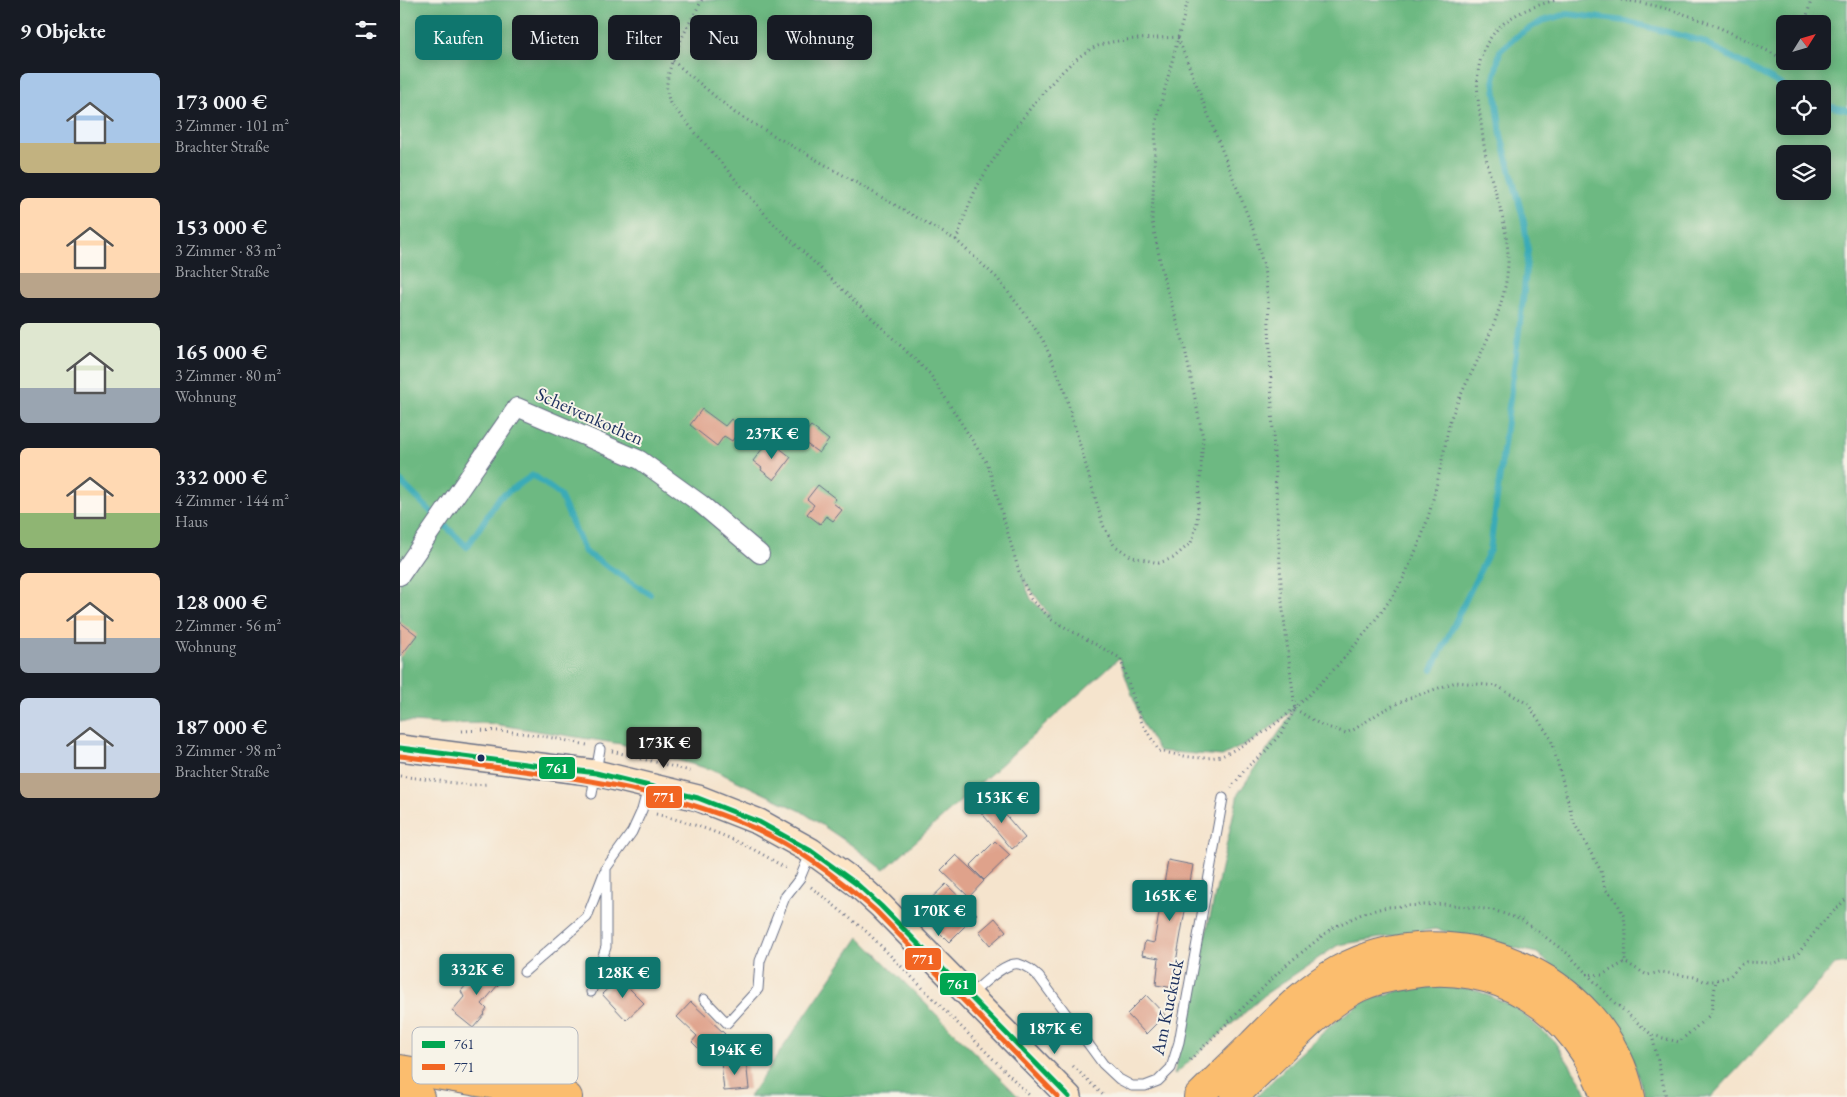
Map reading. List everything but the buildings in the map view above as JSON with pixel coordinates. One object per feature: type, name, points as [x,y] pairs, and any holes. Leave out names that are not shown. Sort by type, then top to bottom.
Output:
[{"type":"highway","points":[[1198,1097],[1286,1010],[1318,982],[1348,966],[1379,954],[1417,947],[1433,947],[1471,950],[1513,962],[1537,972],[1558,987],[1582,1007],[1601,1031],[1619,1062],[1629,1086],[1631,1097]]},
{"type":"highway","points":[[1234,1097],[1315,1018],[1337,1000],[1360,987],[1378,981],[1411,974],[1439,971],[1478,975],[1499,982],[1518,990],[1542,1006],[1559,1021],[1578,1043],[1595,1071],[1605,1097]]},
{"type":"highway","points":[[487,1084],[568,1097]]},
{"type":"highway","points":[[400,1092],[420,1097]]},
{"type":"main road","points":[[400,748],[594,783],[648,786],[698,798],[759,822],[832,865],[869,896],[1069,1097]]},
{"type":"street","name":"Scheivenkothen","points":[[400,576],[517,407],[640,460],[701,504],[760,554]]},
{"type":"lane","points":[[594,783],[600,748]]},
{"type":"lane","points":[[524,972],[587,917],[606,868],[632,832],[642,810],[648,786]]},
{"type":"lane","name":"Am Kuckuck","points":[[968,996],[1004,967],[1017,963],[1028,968],[1039,977],[1103,1064],[1119,1079],[1132,1086],[1145,1086],[1158,1081],[1171,1068],[1179,1042],[1223,798]]},
{"type":"lane","points":[[704,999],[727,1022],[758,990],[760,961],[785,897],[800,878],[811,851]]},
{"type":"lane","points":[[591,992],[606,947],[606,868]]},
{"type":"path","points":[[702,0],[686,29],[673,61],[666,84],[670,103],[771,221],[930,374],[988,465],[1020,574],[1031,599],[1052,620],[1120,658],[1142,722],[1159,751],[1194,758],[1222,756],[1254,740],[1295,709],[1340,662],[1370,626],[1399,586],[1418,546],[1435,489],[1452,415],[1487,342],[1504,295],[1508,263],[1505,222],[1490,172],[1480,117],[1476,78],[1482,55],[1492,35],[1507,20],[1528,8],[1556,0]]},
{"type":"path","points":[[673,61],[735,113],[956,240],[997,278],[1043,340],[1063,386],[1103,525],[1114,545],[1132,557],[1149,562],[1160,562],[1173,558],[1191,543],[1197,523],[1203,438],[1184,344],[1164,280],[1152,221],[1156,123],[1188,0]]},
{"type":"path","points":[[1621,0],[1636,2],[1702,21],[1727,30],[1776,55]]},
{"type":"path","points":[[1807,15],[1811,0]]},
{"type":"path","points":[[956,240],[980,181],[1019,123],[1063,71],[1091,48],[1120,41],[1178,37]]},
{"type":"path","points":[[1178,37],[1255,234],[1264,268],[1268,299],[1282,602],[1295,709],[1282,732],[1265,752],[1247,768],[1223,798]]},
{"type":"path","points":[[1295,709],[1321,725],[1346,733],[1355,730],[1382,711],[1456,682],[1498,686],[1528,704],[1551,739],[1574,823],[1601,871],[1605,889],[1616,900],[1624,917],[1626,962]]},
{"type":"path","points":[[458,732],[483,730],[546,736],[600,748]]},
{"type":"path","points":[[642,810],[696,824],[735,840],[770,858],[800,878],[866,932],[1031,1097]]},
{"type":"path","points":[[1586,974],[1602,975],[1626,962]]},
{"type":"path","points":[[1626,962],[1647,974],[1662,972],[1694,977],[1704,981],[1716,980]]},
{"type":"path","points":[[1652,1035],[1666,1097]]},
{"type":"green space","points":[[400,0],[1847,0],[1847,963],[1835,965],[1711,1097],[1645,1097],[1623,1032],[1537,953],[1435,929],[1338,945],[1267,993],[1174,1075],[1238,794],[1294,710],[1254,740],[1222,756],[1159,751],[1142,723],[1119,658],[884,870],[853,846],[801,811],[716,771],[621,744],[487,723],[440,724],[400,721]],"holes":[[[1022,577],[1050,616],[1050,617],[1031,599]]]},
{"type":"green space","points":[[859,937],[1019,1097],[749,1097]]},
{"type":"green space","points":[[1439,986],[1474,989],[1516,1008],[1554,1041],[1583,1085],[1588,1097],[1256,1097],[1338,1019],[1365,1001],[1402,990]]},
{"type":"waterway","points":[[1432,670],[1490,550],[1523,300],[1528,250],[1524,222],[1501,135],[1494,79],[1500,51],[1518,35],[1542,21],[1568,14],[1625,21],[1702,41],[1776,82]]},
{"type":"waterway","points":[[1831,107],[1847,110]]},
{"type":"waterway","points":[[400,481],[467,547],[499,498],[533,475],[560,495],[585,552],[650,594]]},
{"type":"transit line","name":"761","points":[[400,748],[596,773],[698,798],[759,822],[811,851],[858,885],[1069,1097]]},
{"type":"transit line","name":"771","points":[[400,756],[535,772],[625,788],[669,798],[712,811],[771,836],[818,865],[876,911],[1058,1097]]}]
